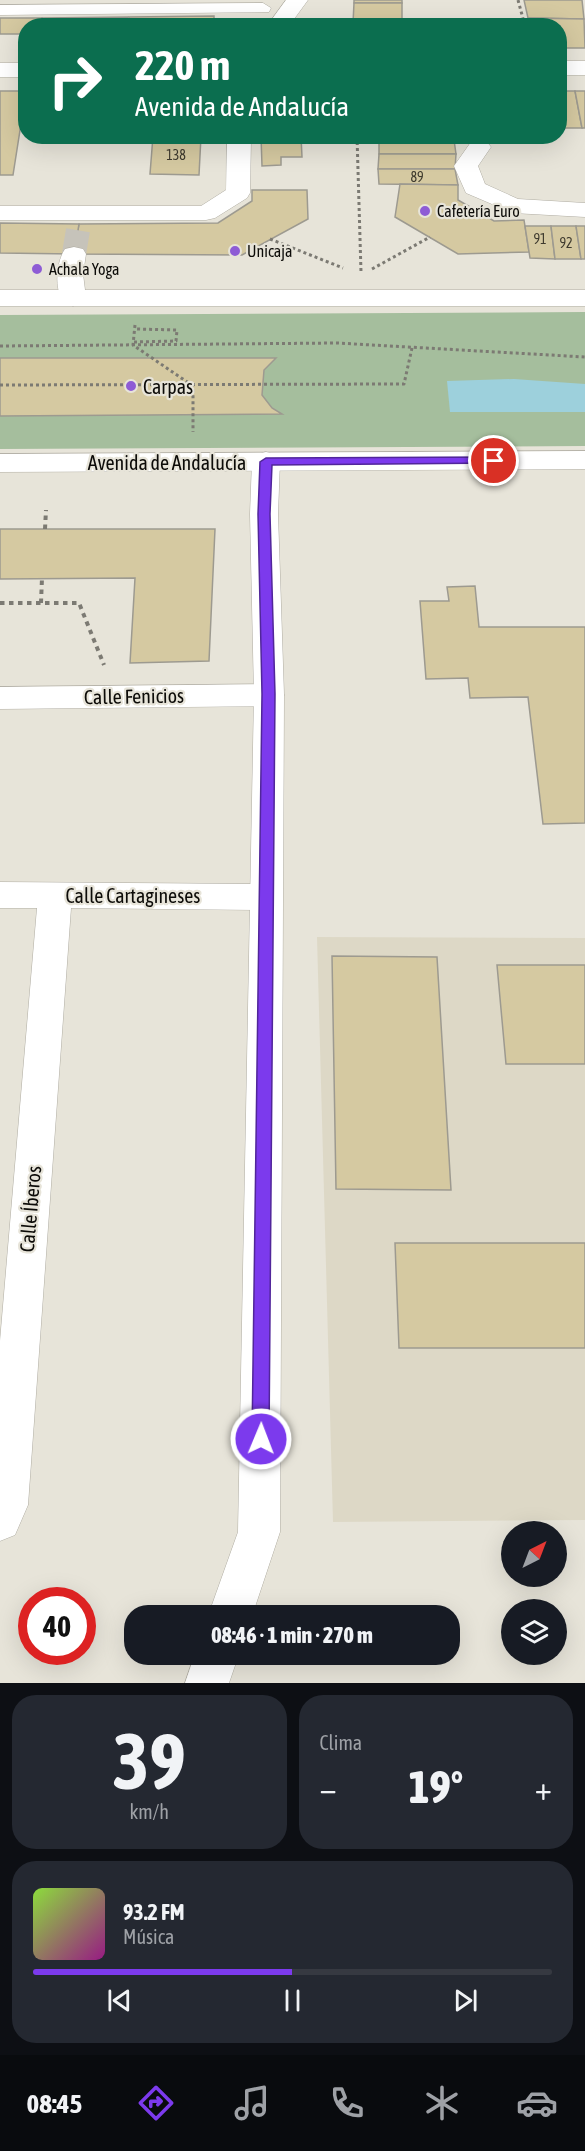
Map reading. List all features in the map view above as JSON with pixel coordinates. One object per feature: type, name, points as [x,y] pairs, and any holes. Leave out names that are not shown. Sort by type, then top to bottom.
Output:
[{"type":"street","points":[[284,18],[297,0]]},
{"type":"street","points":[[0,10],[263,8]]},
{"type":"street","points":[[567,68],[585,68]]},
{"type":"street","points":[[0,70],[18,70]]},
{"type":"street","points":[[0,213],[81,218],[206,213],[238,193],[239,144]]},
{"type":"street","points":[[479,147],[466,166],[475,188],[513,207],[585,210]]},
{"type":"street","points":[[73,298],[70,274],[74,254]]},
{"type":"street","points":[[0,298],[585,298]]},
{"type":"street","name":"Avenida de Andalucía","points":[[0,463],[585,460]]},
{"type":"street","points":[[234,1605],[259,1532],[269,694],[264,514],[266,462]]},
{"type":"street","name":"Calle Fenicios","points":[[0,698],[269,694]]},
{"type":"street","name":"Calle Cartagineses","points":[[0,895],[266,897]]},
{"type":"street","name":"Calle Íberos","points":[[0,1521],[7,1505],[8,1494],[55,895]]},
{"type":"street","points":[[207,1683],[213,1665]]},
{"type":"path","points":[[518,0],[523,18]]},
{"type":"path","points":[[357,144],[361,275]]},
{"type":"path","points":[[361,275],[429,237]]},
{"type":"path","points":[[270,239],[361,275]]},
{"type":"path","points":[[133,344],[134,316]]},
{"type":"path","points":[[133,344],[176,341],[177,330],[135,329]]},
{"type":"path","points":[[0,346],[337,343],[585,357]]},
{"type":"path","points":[[133,344],[193,386]]},
{"type":"path","points":[[0,385],[404,384],[412,348]]},
{"type":"path","points":[[193,386],[193,432]]},
{"type":"path","points":[[45,529],[46,510]]},
{"type":"path","points":[[41,603],[42,579]]},
{"type":"path","points":[[0,603],[79,603],[104,667]]},
{"type":"shaded area","points":[[317,937],[585,938],[585,1520],[333,1522]]},
{"type":"green space","points":[[585,312],[585,446],[0,449],[0,315]]},
{"type":"water","points":[[514,379],[585,384],[585,412],[450,412],[447,381]]},
{"type":"building","points":[[354,0],[402,0],[402,3],[354,3]]},
{"type":"building","points":[[524,0],[582,0],[584,19],[528,18]]},
{"type":"building","points":[[354,3],[402,3],[402,18],[353,18]]},
{"type":"building","points":[[214,16],[214,18],[129,18]]},
{"type":"building","points":[[128,17],[128,18],[42,18]]},
{"type":"building","points":[[0,18],[18,18],[18,34],[0,34]]},
{"type":"building","points":[[567,19],[584,19],[585,48],[567,48]]},
{"type":"building","points":[[0,91],[18,91],[18,143],[13,175],[0,175]]},
{"type":"building","points":[[567,91],[575,91],[582,128],[567,128]]},
{"type":"building","points":[[575,91],[585,91],[585,128],[582,128]]},
{"type":"building","points":[[152,144],[201,144],[199,175],[150,174]]},
{"type":"building","points":[[261,144],[301,144],[302,157],[281,157],[281,165],[262,166]]},
{"type":"building","points":[[379,144],[455,144],[456,154],[379,154]]},
{"type":"building","points":[[379,154],[456,154],[455,169],[378,169]]},
{"type":"building","points":[[378,169],[455,169],[458,185],[379,184]]},
{"type":"building","points":[[400,184],[458,185],[458,200],[494,221],[524,220],[529,252],[458,254],[395,217]]},
{"type":"building","points":[[252,190],[307,190],[308,219],[242,255],[74,254],[79,224],[218,223],[252,201]]},
{"type":"building","points":[[0,223],[79,224],[74,254],[0,253]]},
{"type":"building","points":[[525,226],[551,226],[555,259],[530,258]]},
{"type":"building","points":[[551,226],[576,226],[581,259],[555,259]]},
{"type":"building","points":[[576,226],[585,226],[585,259],[581,259]]},
{"type":"building","name":"Carpas","points":[[0,358],[276,358],[264,370],[262,395],[272,408],[282,414],[0,416]]},
{"type":"building","points":[[0,529],[215,529],[209,661],[130,663],[135,578],[0,579]]},
{"type":"building","points":[[475,586],[479,627],[585,627],[585,823],[543,824],[528,697],[470,698],[468,678],[426,679],[420,601],[449,601],[447,587]]},
{"type":"building","points":[[332,956],[437,957],[451,1190],[336,1189]]},
{"type":"building","points":[[497,965],[585,965],[585,1064],[506,1064]]},
{"type":"building","points":[[395,1243],[585,1243],[585,1348],[399,1348]]},
{"type":"tunnel","points":[[74,254],[79,224]]},
{"type":"place","name":"Cafetería Euro","points":[[425,211]]},
{"type":"place","name":"Unicaja","points":[[235,251]]},
{"type":"place","name":"Achala Yoga","points":[[37,269]]},
{"type":"place","name":"Carpas","points":[[131,386]]},
{"type":"route","points":[[261,1439],[269,694],[264,514],[266,462],[494,461]]}]
